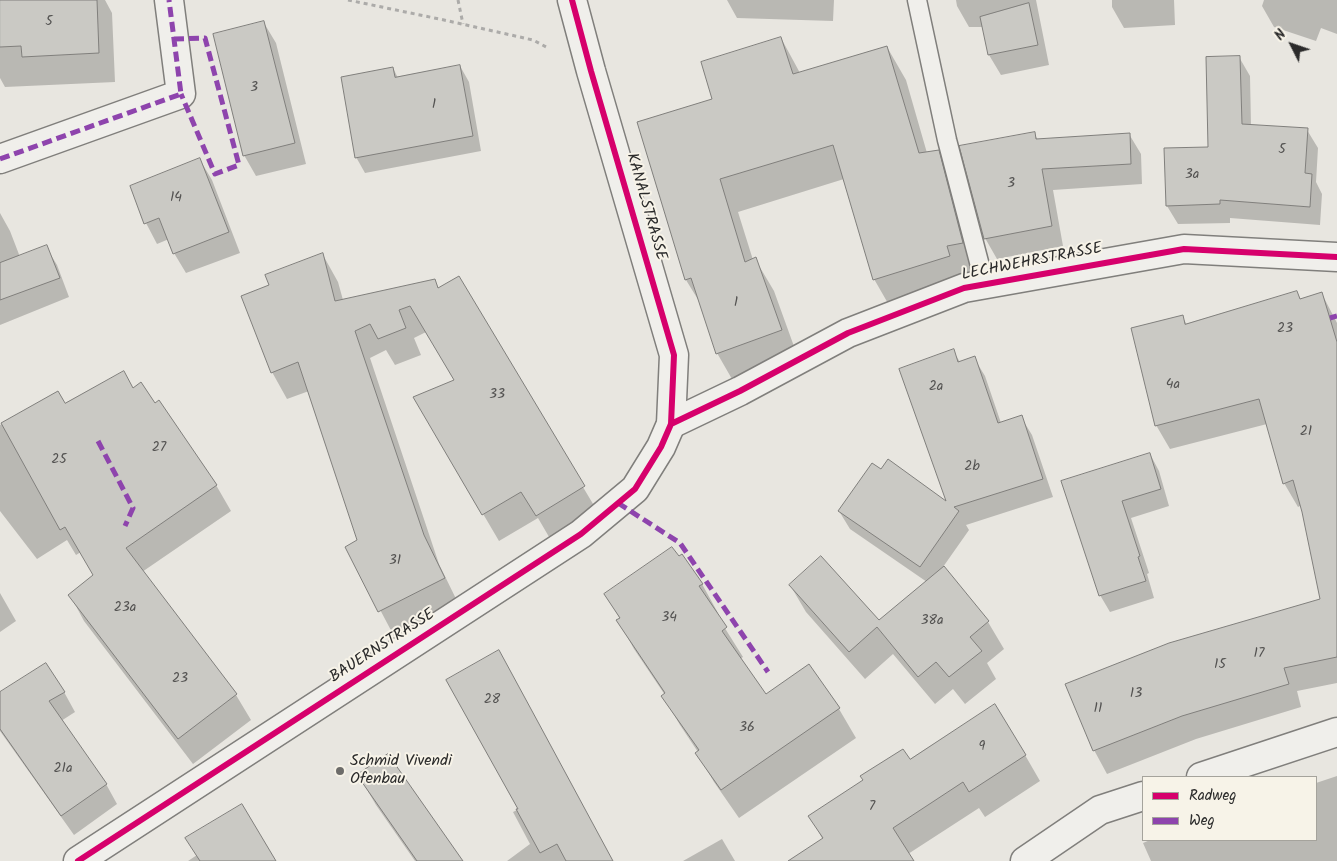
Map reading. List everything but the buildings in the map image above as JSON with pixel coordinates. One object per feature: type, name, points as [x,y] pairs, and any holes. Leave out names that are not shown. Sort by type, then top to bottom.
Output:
[{"type":"street","points":[[0,159],[181,94],[169,0]]},
{"type":"street","name":"KANALSTRASSE","points":[[572,0],[674,355],[672,424]]},
{"type":"street","name":"LECHWEHRSTRASSE","points":[[672,424],[740,391],[848,333],[964,288],[1184,249],[1337,258]]},
{"type":"street","name":"BAUERNSTRASSE","points":[[78,861],[582,534],[635,489],[661,447],[672,424]]},
{"type":"street","points":[[1204,776],[1337,732]]},
{"type":"street","points":[[1025,861],[1100,810],[1142,796]]},
{"type":"lane","points":[[917,0],[947,140],[985,285]]},
{"type":"path","points":[[348,0],[534,40],[591,71]]},
{"type":"path","points":[[458,0],[462,24]]},
{"type":"marked path","points":[[0,159],[181,94],[169,0]]},
{"type":"marked path","points":[[174,39],[205,38],[239,165],[215,174],[181,94]]},
{"type":"marked path","points":[[1330,318],[1337,316]]},
{"type":"marked path","points":[[98,441],[133,508],[125,526]]},
{"type":"marked path","points":[[618,503],[680,543],[768,672]]},
{"type":"cycle path","points":[[78,861],[581,534],[635,489],[661,447],[671,424],[674,355],[572,0]]},
{"type":"cycle path","points":[[671,424],[740,391],[848,333],[964,288],[1184,249],[1337,257]]},
{"type":"place","name":"Schmid Vivendi Ofenbau","points":[[340,771]]}]
